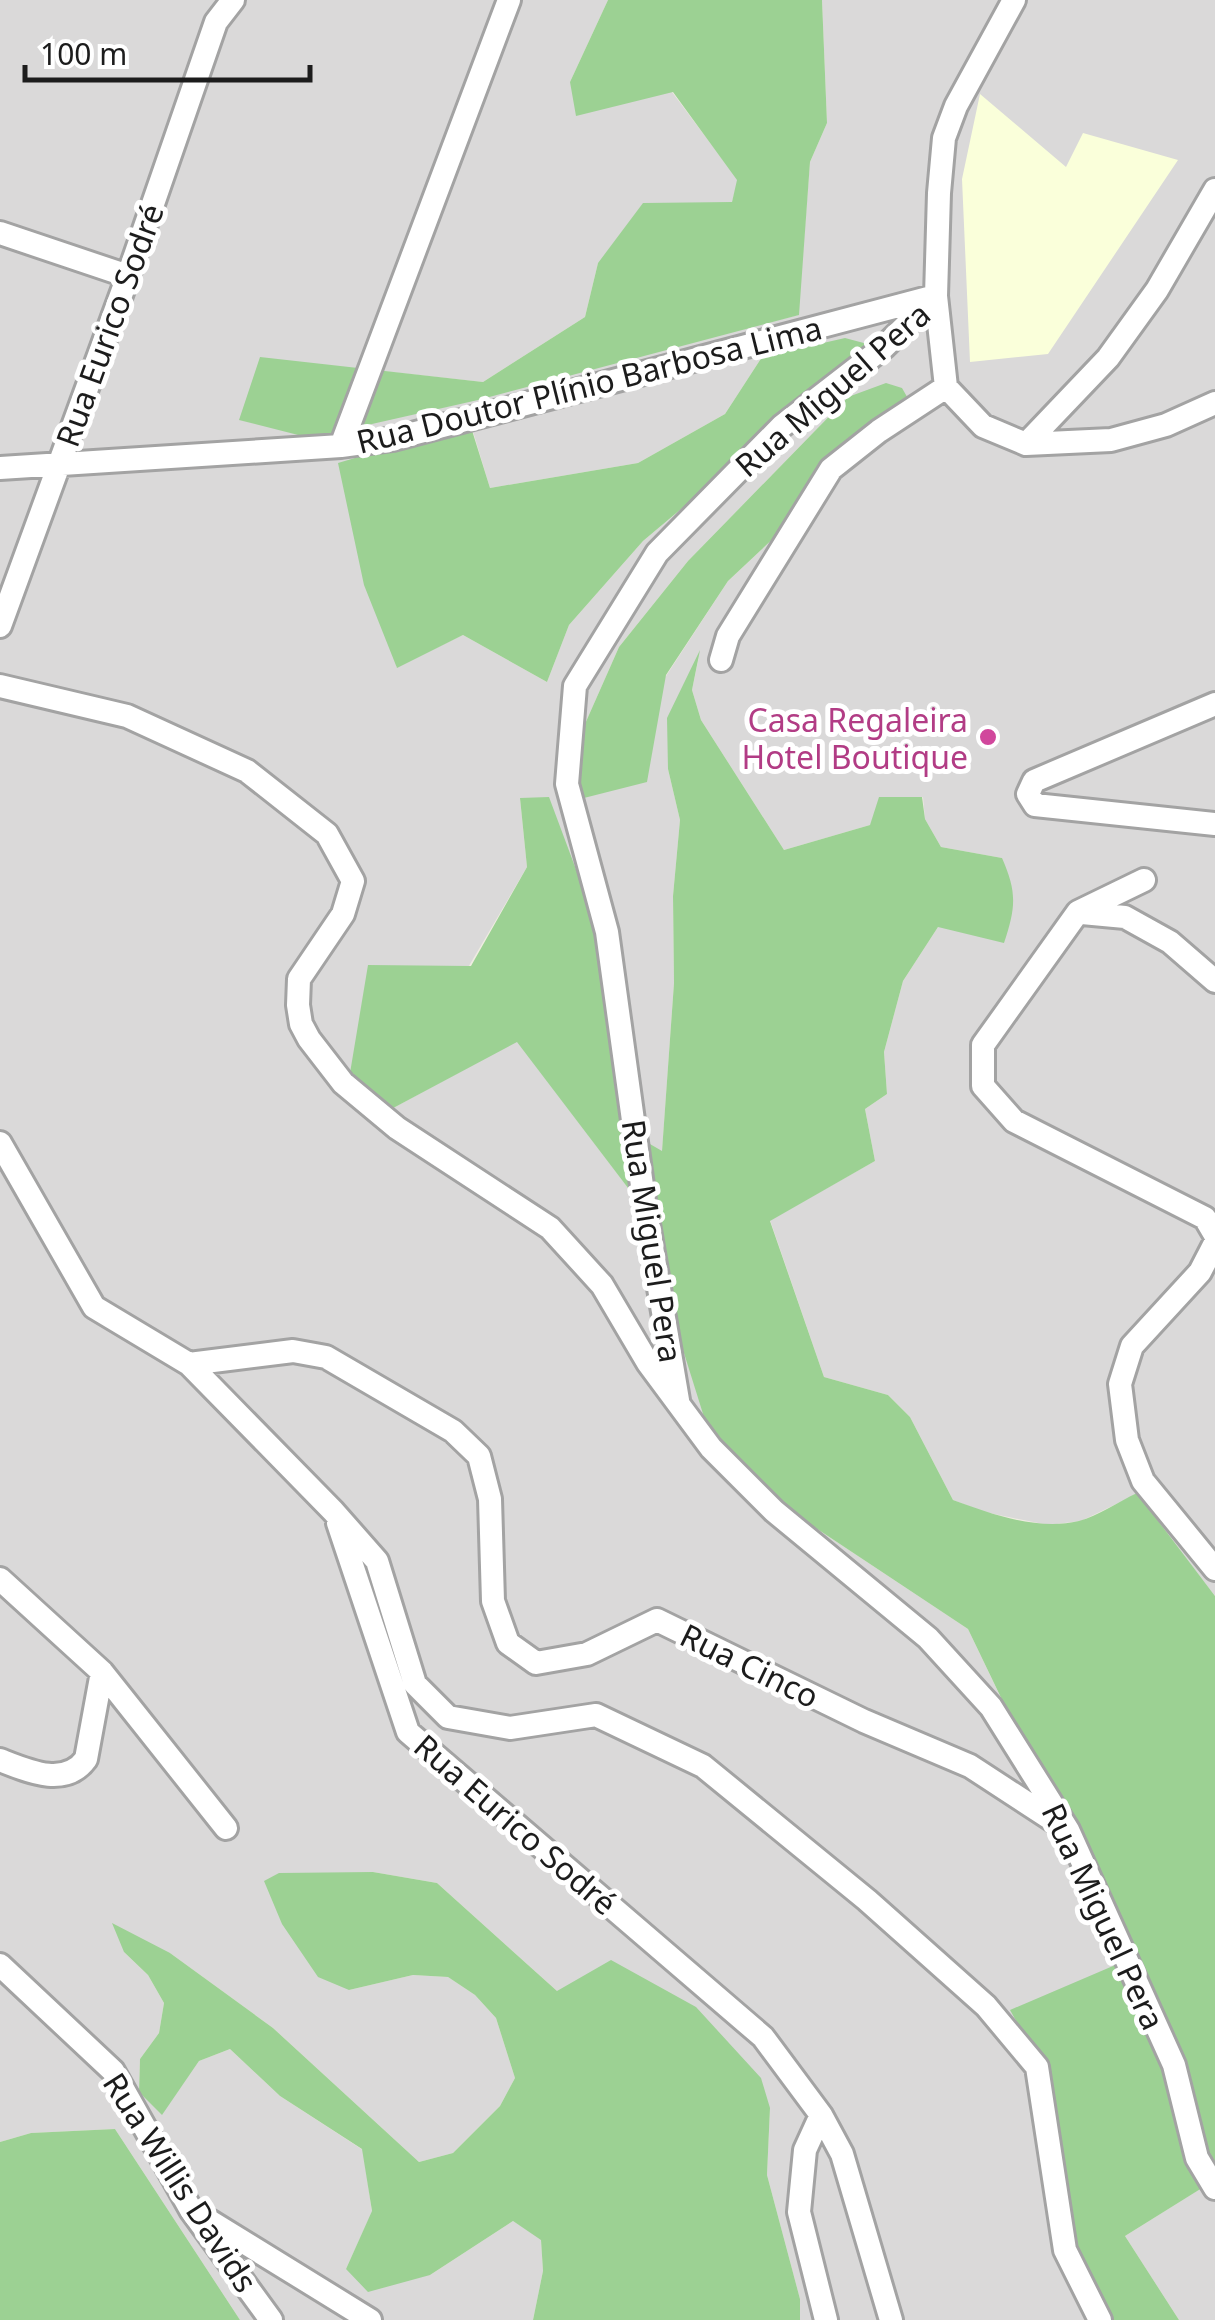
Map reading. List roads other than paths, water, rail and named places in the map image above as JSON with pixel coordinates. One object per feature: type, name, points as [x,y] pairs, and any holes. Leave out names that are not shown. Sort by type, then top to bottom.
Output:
[{"type":"street","name":"Rua Eurico Sodré","points":[[0,626],[128,276],[215,11],[233,0]]},
{"type":"street","points":[[341,446],[508,0]]},
{"type":"street","points":[[1014,0],[956,106],[944,138],[936,296],[946,387],[983,426],[1026,444],[1111,440],[1166,425],[1215,403]]},
{"type":"street","points":[[1026,444],[1108,358],[1158,290],[1215,190]]},
{"type":"street","points":[[0,233],[128,276]]},
{"type":"street","name":"Rua Doutor Plínio Barbosa Lima","points":[[0,468],[341,446],[393,438],[936,296]]},
{"type":"street","name":"Rua Miguel Pera","points":[[936,296],[884,346],[782,426],[656,553],[575,686],[568,784],[607,932],[644,1200],[679,1404],[711,1448],[774,1511],[928,1638],[991,1708],[1068,1830],[1174,2065],[1197,2158],[1215,2188]]},
{"type":"street","points":[[721,660],[728,636],[831,469],[879,431],[946,387]]},
{"type":"street","points":[[0,686],[126,716],[144,724],[246,771],[326,834],[353,881],[343,914],[298,978],[301,1024],[309,1039],[343,1084],[397,1128],[550,1228],[602,1285],[648,1362],[679,1404]]},
{"type":"street","points":[[1215,704],[1034,781],[1028,794],[1035,806],[1215,824]]},
{"type":"street","points":[[1144,880],[1078,912],[983,1044],[983,1086],[1014,1121],[1204,1218],[1215,1235]]},
{"type":"street","points":[[1078,912],[1125,917],[1170,942],[1215,981]]},
{"type":"street","name":"Rua Eurico Sodré","points":[[0,1142],[94,1306],[189,1364],[333,1510],[408,1732],[763,2038],[820,2114],[842,2154],[892,2320]]},
{"type":"street","points":[[1215,1244],[1200,1272],[1132,1346],[1120,1384],[1127,1440],[1143,1481],[1215,1569]]},
{"type":"street","name":"Rua Cinco","points":[[189,1364],[293,1351],[326,1356],[454,1432],[479,1456],[486,1485],[493,1601],[508,1643],[536,1663],[586,1654],[657,1620],[864,1721],[970,1766],[1068,1830]]},
{"type":"street","points":[[333,1510],[377,1560],[415,1684],[448,1717],[510,1728],[596,1715],[703,1766],[867,1900],[986,2006],[1037,2067],[1065,2250],[1100,2320]]},
{"type":"street","points":[[0,1579],[102,1672],[226,1828]]},
{"type":"street","points":[[0,1760],[30,1772],[63,1776],[79,1768],[86,1759],[102,1672]]},
{"type":"street","name":"Rua Willis Davids","points":[[0,1965],[113,2070],[192,2210],[271,2320]]},
{"type":"street","points":[[820,2114],[805,2150],[799,2212],[826,2320]]},
{"type":"street","points":[[192,2210],[370,2320]]},
{"type":"place","name":"Casa Regaleira Hotel Boutique","points":[[988,737]]}]
